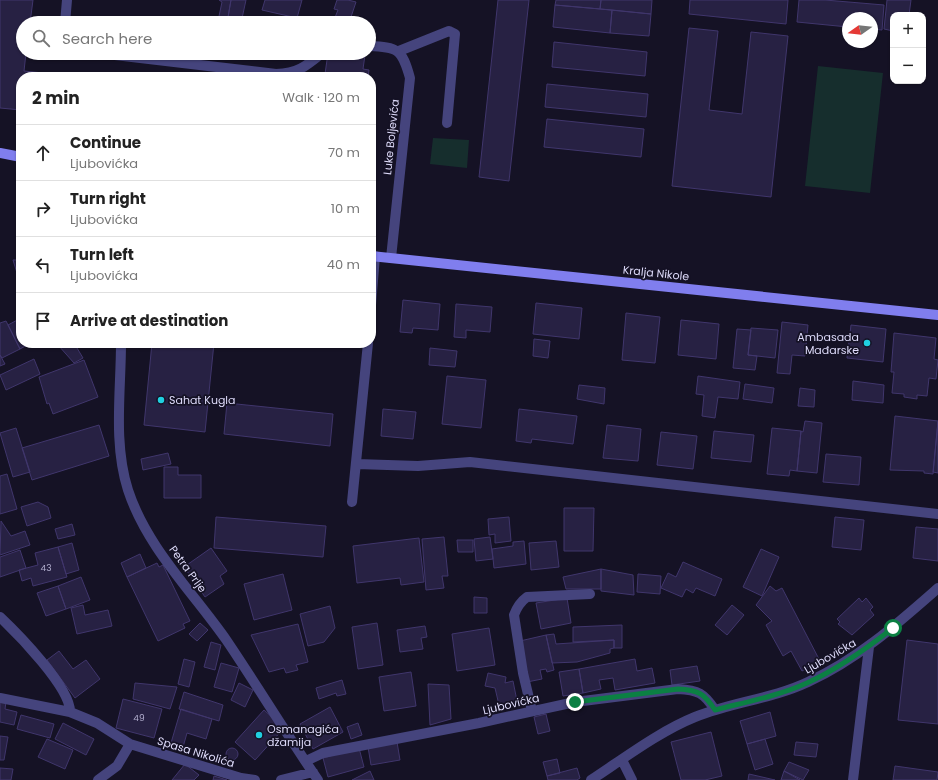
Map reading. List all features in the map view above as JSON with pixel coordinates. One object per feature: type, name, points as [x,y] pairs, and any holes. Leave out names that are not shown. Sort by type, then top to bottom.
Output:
[{"type":"street","points":[[66,16],[67,0]]},
{"type":"street","points":[[376,46],[389,47],[400,51],[449,31],[455,34],[447,123]]},
{"type":"street","name":"Luke Boljevića","points":[[391,258],[410,78],[400,51]]},
{"type":"street","points":[[157,60],[259,72]]},
{"type":"street","points":[[294,72],[302,69],[313,60]]},
{"type":"street","points":[[0,153],[16,156]]},
{"type":"street","name":"Kralja Nikole","points":[[376,256],[938,315]]},
{"type":"street","name":"Petra Prlje","points":[[121,348],[119,431],[121,462],[128,490],[145,528],[168,564],[226,640],[306,760],[315,776]]},
{"type":"street","points":[[352,502],[368,348]]},
{"type":"street","points":[[357,464],[418,466],[470,462],[938,514]]},
{"type":"street","name":"Ljubovićka","points":[[591,780],[675,726],[715,710],[770,696],[807,683],[869,647],[938,588]]},
{"type":"street","points":[[532,711],[522,666],[514,615],[516,608],[527,597],[590,594]]},
{"type":"street","points":[[0,617],[41,659],[69,703],[70,712]]},
{"type":"street","points":[[853,780],[869,647]]},
{"type":"street","name":"Ljubovićka","points":[[306,760],[323,753],[480,723],[575,702],[678,689],[693,690],[706,697],[715,710]]},
{"type":"street","name":"Spasa Nikolića","points":[[0,698],[70,712],[97,723],[130,744],[241,778],[255,780]]},
{"type":"street","points":[[98,780],[117,766],[130,744]]},
{"type":"street","points":[[622,760],[632,780]]},
{"type":"street","points":[[281,780],[315,776]]},
{"type":"green space","points":[[818,66],[883,73],[870,193],[805,186]]},
{"type":"green space","points":[[433,138],[469,140],[467,168],[430,164]]},
{"type":"building","points":[[0,0],[33,0],[31,16],[16,16],[16,60],[25,60],[24,71],[34,72],[16,72],[16,110],[0,108]]},
{"type":"building","points":[[219,0],[231,0],[228,16],[219,16],[222,2]]},
{"type":"building","points":[[231,0],[246,0],[243,16],[228,16]]},
{"type":"building","points":[[265,0],[302,0],[298,16],[288,16],[262,10]]},
{"type":"building","points":[[337,0],[356,2],[351,16],[336,16],[338,10],[334,9]]},
{"type":"building","points":[[498,0],[529,0],[509,181],[479,177]]},
{"type":"building","points":[[556,0],[601,0],[600,9],[555,5]]},
{"type":"building","points":[[601,0],[652,0],[651,14],[600,9]]},
{"type":"building","points":[[690,0],[788,0],[786,24],[689,14]]},
{"type":"building","points":[[799,0],[825,0],[884,5],[882,30],[878,30],[878,12],[842,12],[842,26],[797,22]]},
{"type":"building","points":[[887,0],[911,0],[909,12],[890,12],[890,30],[884,29]]},
{"type":"building","points":[[555,5],[612,10],[610,33],[553,27]]},
{"type":"building","points":[[612,10],[651,14],[649,36],[610,33]]},
{"type":"building","points":[[689,28],[718,31],[709,110],[742,114],[751,32],[788,36],[771,197],[672,186]]},
{"type":"building","points":[[554,42],[647,52],[645,76],[552,67]]},
{"type":"building","points":[[327,60],[364,60],[363,69],[369,70],[369,72],[325,72]]},
{"type":"building","points":[[547,84],[648,94],[646,117],[545,107]]},
{"type":"building","points":[[547,119],[644,129],[641,157],[544,147]]},
{"type":"building","points":[[13,260],[16,260],[16,270]]},
{"type":"building","points":[[403,300],[440,304],[438,330],[413,328],[412,333],[400,332]]},
{"type":"building","points":[[536,303],[582,308],[579,339],[533,334]]},
{"type":"building","points":[[456,304],[492,307],[490,332],[466,330],[466,338],[454,337]]},
{"type":"building","points":[[626,313],[660,317],[655,363],[622,360]]},
{"type":"building","points":[[681,320],[719,324],[716,359],[678,355]]},
{"type":"building","points":[[6,321],[16,341],[16,348],[20,349],[2,358],[0,355],[0,323]]},
{"type":"building","points":[[16,321],[16,341],[8,325]]},
{"type":"building","points":[[782,322],[808,325],[805,356],[792,355],[790,374],[777,373]]},
{"type":"building","name":"Ambasada Mađarske","points":[[851,325],[886,329],[883,362],[847,358]]},
{"type":"building","points":[[751,328],[778,330],[775,358],[748,355]]},
{"type":"building","points":[[737,329],[751,330],[748,355],[757,356],[755,370],[733,368]]},
{"type":"building","points":[[894,333],[936,338],[934,359],[938,360],[936,379],[929,378],[927,396],[917,395],[917,399],[904,397],[904,394],[892,393],[894,372],[891,372]]},
{"type":"building","points":[[534,339],[550,341],[548,358],[533,356]]},
{"type":"building","points":[[61,348],[77,348],[83,358],[74,363]]},
{"type":"building","points":[[152,348],[213,348],[205,432],[144,425]]},
{"type":"building","points":[[430,348],[457,351],[455,367],[429,365]]},
{"type":"building","points":[[0,355],[5,364],[0,366]]},
{"type":"building","points":[[34,359],[40,374],[6,390],[0,375]]},
{"type":"building","points":[[84,360],[98,397],[53,414],[49,403],[47,404],[39,377]]},
{"type":"building","points":[[447,376],[486,380],[481,428],[442,424]]},
{"type":"building","points":[[698,376],[740,382],[738,399],[718,397],[715,418],[702,416],[704,395],[696,394]]},
{"type":"building","points":[[853,381],[884,385],[883,403],[852,400]]},
{"type":"building","points":[[745,384],[774,388],[772,403],[743,399]]},
{"type":"building","points":[[579,385],[605,388],[604,404],[577,399]]},
{"type":"building","points":[[800,388],[815,390],[814,407],[798,406]]},
{"type":"building","points":[[227,403],[333,414],[330,446],[224,434]]},
{"type":"building","points":[[383,409],[416,412],[413,439],[381,436]]},
{"type":"building","points":[[519,409],[577,416],[573,444],[532,439],[531,443],[516,441]]},
{"type":"building","points":[[895,416],[938,421],[933,474],[924,473],[924,471],[890,470]]},
{"type":"building","points":[[805,421],[822,423],[817,473],[797,471],[801,431],[803,432]]},
{"type":"building","points":[[938,422],[938,473],[933,472]]},
{"type":"building","points":[[99,425],[109,456],[32,480],[22,448]]},
{"type":"building","points":[[607,425],[641,429],[638,461],[603,458]]},
{"type":"building","points":[[16,428],[30,472],[13,477],[0,433]]},
{"type":"building","points":[[772,428],[801,431],[797,471],[790,470],[789,476],[767,474]]},
{"type":"building","points":[[714,431],[754,435],[751,462],[711,458]]},
{"type":"building","points":[[661,432],[697,436],[693,469],[657,465]]},
{"type":"building","points":[[168,453],[171,464],[143,470],[141,459]]},
{"type":"building","points":[[826,454],[861,457],[859,485],[823,482]]},
{"type":"building","points":[[164,467],[178,467],[178,475],[201,475],[201,498],[164,498]]},
{"type":"building","points":[[7,474],[17,509],[0,514],[0,476]]},
{"type":"building","points":[[38,502],[48,507],[51,518],[27,526],[21,507]]},
{"type":"building","points":[[564,508],[594,508],[593,551],[564,551]]},
{"type":"building","points":[[216,517],[326,526],[323,557],[214,548]]},
{"type":"building","points":[[509,517],[511,541],[495,543],[495,534],[489,535],[488,519]]},
{"type":"building","points":[[835,517],[864,520],[861,550],[832,547]]},
{"type":"building","points":[[1,521],[11,536],[25,531],[30,545],[0,555]]},
{"type":"building","points":[[72,524],[75,535],[58,539],[55,529]]},
{"type":"building","points":[[916,527],[938,529],[938,561],[913,558]]},
{"type":"building","points":[[444,537],[448,576],[442,576],[444,588],[426,590],[422,539]]},
{"type":"building","points":[[490,537],[493,559],[476,561],[474,539]]},
{"type":"building","points":[[419,538],[424,582],[401,585],[400,578],[357,583],[353,546]]},
{"type":"building","points":[[457,540],[473,540],[473,552],[458,552]]},
{"type":"building","points":[[524,541],[526,564],[494,568],[492,549],[513,546],[513,542]]},
{"type":"building","points":[[556,541],[559,567],[531,570],[529,543]]},
{"type":"building","points":[[72,543],[79,570],[66,574],[58,547]]},
{"type":"building","points":[[58,547],[67,577],[33,586],[31,578],[22,581],[19,570],[38,565],[35,553]]},
{"type":"building","points":[[211,548],[227,571],[220,576],[224,584],[205,597],[184,567]]},
{"type":"building","points":[[761,549],[779,557],[762,596],[743,587]]},
{"type":"building","points":[[20,550],[26,568],[0,577],[0,557]]},
{"type":"building","points":[[140,554],[146,568],[127,577],[121,563]]},
{"type":"building","points":[[683,562],[722,579],[715,596],[696,588],[693,593],[686,589],[682,597],[661,588],[668,573],[676,577]]},
{"type":"building","points":[[157,563],[159,567],[163,565],[190,621],[183,624],[185,628],[158,641],[127,577]]},
{"type":"building","points":[[601,569],[601,589],[566,589],[563,577]]},
{"type":"building","points":[[601,569],[633,575],[634,595],[601,591]]},
{"type":"building","points":[[283,574],[292,610],[254,620],[244,584]]},
{"type":"building","points":[[638,574],[661,576],[660,594],[637,592]]},
{"type":"building","points":[[81,577],[90,600],[66,609],[58,586]]},
{"type":"building","points":[[58,586],[66,609],[46,616],[37,593]]},
{"type":"building","points":[[770,586],[776,591],[782,588],[820,661],[802,671],[791,651],[783,656],[766,625],[772,621],[756,605]]},
{"type":"building","points":[[474,597],[487,598],[487,613],[474,613]]},
{"type":"building","points":[[567,598],[571,623],[541,629],[536,603]]},
{"type":"building","points":[[859,598],[862,602],[866,598],[873,607],[870,610],[874,615],[852,635],[838,624],[840,622],[837,619]]},
{"type":"building","points":[[83,605],[85,615],[108,610],[112,626],[77,634],[71,608]]},
{"type":"building","points":[[732,605],[744,615],[727,635],[715,625]]},
{"type":"building","points":[[330,606],[335,628],[324,642],[308,646],[300,614]]},
{"type":"building","points":[[200,623],[208,630],[197,641],[189,634]]},
{"type":"building","points":[[377,623],[383,665],[358,669],[352,627]]},
{"type":"building","points":[[298,624],[308,662],[296,665],[298,670],[286,673],[284,668],[269,672],[251,635]]},
{"type":"building","points":[[622,625],[622,648],[614,648],[614,640],[573,642],[573,627]]},
{"type":"building","points":[[425,626],[427,637],[421,638],[423,649],[400,652],[397,630]]},
{"type":"building","points":[[489,628],[495,665],[457,671],[452,634]]},
{"type":"building","points":[[554,634],[556,644],[614,640],[614,648],[610,649],[610,653],[577,662],[552,663],[546,635]]},
{"type":"building","points":[[546,635],[554,670],[547,672],[546,669],[540,670],[542,679],[527,682],[520,641]]},
{"type":"building","points":[[907,640],[938,644],[938,724],[898,720]]},
{"type":"building","points":[[211,642],[221,645],[215,670],[204,667]]},
{"type":"building","points":[[59,651],[73,669],[86,660],[100,679],[75,698],[47,660]]},
{"type":"building","points":[[184,659],[195,662],[189,687],[178,684]]},
{"type":"building","points":[[635,659],[637,671],[652,668],[655,683],[615,690],[613,678],[599,680],[601,689],[583,693],[579,669]]},
{"type":"building","points":[[221,663],[239,668],[232,692],[214,687]]},
{"type":"building","points":[[697,666],[700,681],[672,685],[670,670]]},
{"type":"building","points":[[579,669],[583,693],[563,696],[559,672]]},
{"type":"building","points":[[411,672],[416,706],[384,711],[379,677]]},
{"type":"building","points":[[488,673],[506,677],[505,683],[513,681],[517,701],[499,705],[495,688],[485,686]]},
{"type":"building","points":[[342,680],[346,694],[337,696],[336,693],[319,699],[316,688]]},
{"type":"building","points":[[135,683],[177,687],[170,709],[133,699]]},
{"type":"building","points":[[239,683],[253,690],[245,707],[231,700]]},
{"type":"building","points":[[428,684],[449,685],[451,719],[430,725]]},
{"type":"building","points":[[184,692],[223,705],[219,721],[179,709]]},
{"type":"building","points":[[123,699],[162,709],[154,738],[116,728]]},
{"type":"building","points":[[0,701],[6,702],[5,709],[17,712],[14,725],[0,722]]},
{"type":"building","points":[[330,707],[343,732],[313,749],[300,724]]},
{"type":"building","points":[[181,709],[212,719],[206,739],[187,733],[183,747],[171,743]]},
{"type":"building","name":"Osmanagića džamija","points":[[264,710],[284,728],[255,760],[235,742]]},
{"type":"building","points":[[770,712],[776,736],[747,744],[740,721]]},
{"type":"building","points":[[546,714],[550,731],[538,734],[534,717]]},
{"type":"building","points":[[21,715],[54,724],[50,738],[17,729]]},
{"type":"building","points":[[63,723],[94,739],[86,755],[55,739]]},
{"type":"building","points":[[358,723],[362,735],[351,739],[347,727]]},
{"type":"building","points":[[711,732],[722,776],[705,780],[681,780],[671,742]]},
{"type":"building","points":[[0,736],[8,737],[4,760],[0,760]]},
{"type":"building","points":[[47,739],[73,750],[65,769],[38,757]]},
{"type":"building","points":[[765,739],[773,764],[755,770],[747,744]]},
{"type":"building","points":[[397,742],[400,760],[371,765],[368,747]]},
{"type":"building","points":[[796,742],[818,744],[816,757],[794,755]]},
{"type":"building","points":[[230,748],[234,748],[238,754],[234,760],[230,760],[226,756],[226,752]]},
{"type":"building","points":[[359,748],[364,767],[328,777],[323,758]]},
{"type":"building","points":[[557,759],[560,773],[547,776],[543,762]]},
{"type":"building","points":[[789,762],[809,770],[803,780],[784,771]]},
{"type":"building","points":[[185,764],[199,775],[194,780],[172,780]]},
{"type":"building","points":[[895,766],[938,772],[937,780],[893,780]]},
{"type":"building","points":[[0,768],[13,769],[11,780],[0,780]]},
{"type":"building","points":[[577,768],[580,778],[577,780],[548,780],[547,776]]},
{"type":"building","points":[[370,771],[374,780],[352,780]]},
{"type":"building","points":[[784,771],[800,780],[781,780]]},
{"type":"building","points":[[749,774],[775,780],[748,780]]},
{"type":"building","points":[[214,776],[227,780],[213,780]]},
{"type":"place","name":"Ambasada Mađarske","points":[[867,343]]},
{"type":"place","name":"Sahat Kugla","points":[[161,400]]},
{"type":"place","name":"Osmanagića džamija","points":[[259,735]]},
{"type":"route","points":[[575,702],[678,689],[693,690],[706,697],[715,710],[770,696],[807,683],[831,671],[869,647],[893,628]]}]
